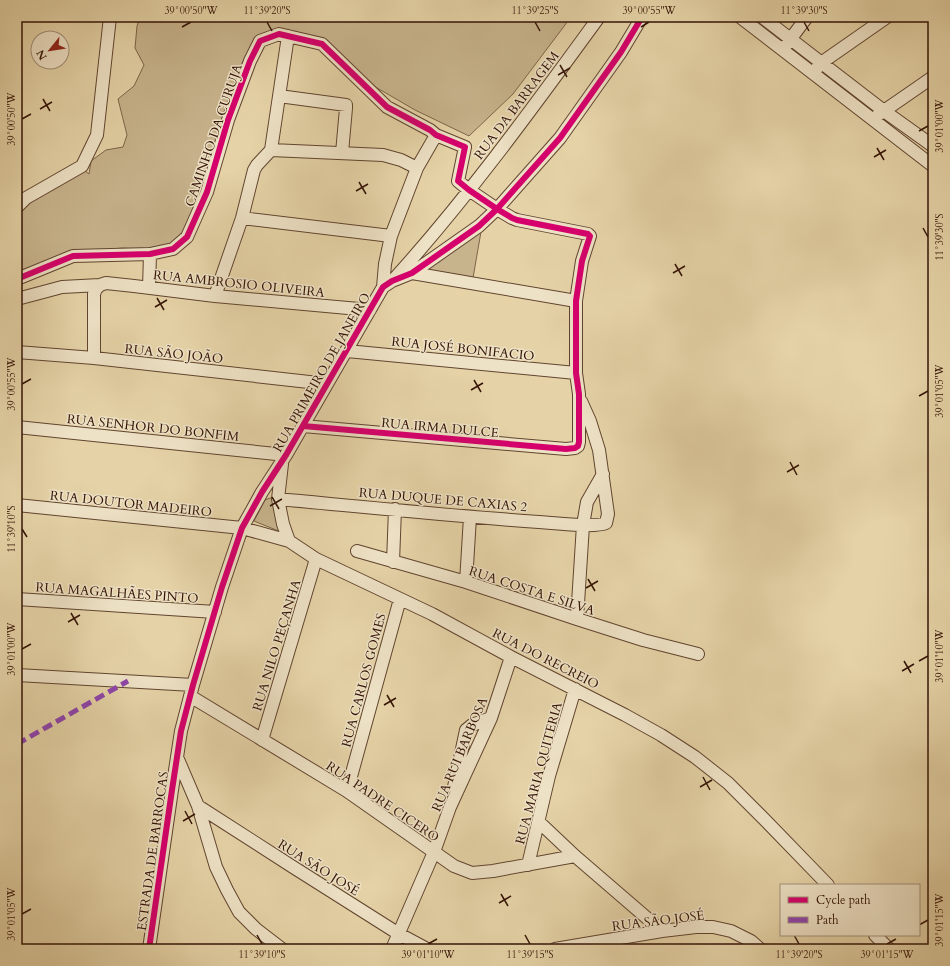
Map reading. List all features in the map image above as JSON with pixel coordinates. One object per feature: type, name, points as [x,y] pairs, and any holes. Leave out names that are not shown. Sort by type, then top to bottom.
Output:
[{"type":"street","points":[[17,207],[26,198],[82,166],[97,135],[110,17]]},
{"type":"street","name":"RUA DA BARRAGEM","points":[[388,284],[411,260],[469,190],[599,17]]},
{"type":"street","points":[[430,130],[436,135],[417,168],[391,236],[385,264],[388,284],[412,273],[480,226],[497,209],[560,138],[621,52],[642,17]]},
{"type":"street","points":[[740,17],[933,166]]},
{"type":"street","points":[[762,17],[884,111],[933,146]]},
{"type":"street","points":[[782,50],[791,40],[806,17]]},
{"type":"street","points":[[813,74],[821,63],[887,17]]},
{"type":"street","name":"CAMINHO DA CURUJA","points":[[17,279],[73,256],[150,254],[173,249],[187,237],[207,192],[228,120],[250,61],[260,41],[279,34],[322,44],[387,107],[430,130],[436,135],[465,147],[458,181],[469,190]]},
{"type":"street","points":[[214,296],[242,218],[254,170],[272,150],[288,36]]},
{"type":"street","points":[[871,119],[933,77]]},
{"type":"street","points":[[279,96],[346,105],[342,153]]},
{"type":"street","points":[[272,150],[383,155],[401,160],[417,168]]},
{"type":"street","points":[[469,190],[497,209],[517,220],[590,235],[582,261],[576,301],[576,373],[578,394],[590,421],[599,450],[603,474],[587,502],[583,525],[577,619]]},
{"type":"street","points":[[242,218],[391,236]]},
{"type":"street","points":[[149,288],[150,254]]},
{"type":"street","points":[[412,273],[576,301]]},
{"type":"street","points":[[94,358],[94,294],[96,289],[103,284]]},
{"type":"street","name":"RUA AMBROSIO OLIVEIRA","points":[[17,298],[62,287],[103,284],[370,310]]},
{"type":"street","name":"RUA PRIMEIRO DE JANEIRO","points":[[177,757],[181,731],[192,691],[222,587],[242,528],[262,492],[284,459],[370,310],[388,284]]},
{"type":"street","name":"RUA JOSÉ BONIFACIO","points":[[347,351],[576,373]]},
{"type":"street","name":"RUA SÃO JOÃO","points":[[17,352],[94,358],[327,384]]},
{"type":"street","name":"RUA IRMA DULCE","points":[[303,426],[566,449],[575,448],[578,446],[579,442],[578,394]]},
{"type":"street","name":"RUA SENHOR DO BONFIM","points":[[17,427],[284,459]]},
{"type":"street","points":[[284,459],[278,499],[283,524],[289,541]]},
{"type":"street","name":"RUA DUQUE DE CAXIAS 2","points":[[278,499],[470,517],[583,525],[602,524],[606,523],[608,514],[603,474]]},
{"type":"street","name":"RUA DOUTOR MADEIRO","points":[[17,505],[242,528],[289,541]]},
{"type":"street","points":[[393,562],[395,509]]},
{"type":"street","points":[[466,582],[470,517]]},
{"type":"street","name":"RUA DO RECREIO","points":[[289,541],[316,559],[432,614],[661,735],[695,757],[728,784],[827,884]]},
{"type":"street","name":"RUA COSTA E SILVA","points":[[358,551],[466,582],[643,640],[698,654]]},
{"type":"street","name":"RUA NILO PEÇANHA","points":[[262,740],[316,559]]},
{"type":"street","name":"RUA MAGALHÃES PINTO","points":[[17,599],[215,612]]},
{"type":"street","name":"RUA CARLOS GOMES","points":[[347,791],[400,600]]},
{"type":"street","name":"RUA RUI BARBOSA","points":[[392,949],[434,852],[450,807],[491,718],[511,657]]},
{"type":"street","points":[[17,674],[192,691]]},
{"type":"street","name":"RUA MARIA QUITERIA","points":[[528,865],[549,776],[575,689]]},
{"type":"street","name":"RUA PADRE CICERO","points":[[192,691],[262,740],[347,791],[454,866],[472,872],[493,871],[575,856]]},
{"type":"street","points":[[450,807],[466,730],[472,725],[491,718]]},
{"type":"street","points":[[177,757],[198,806],[216,867],[239,912],[256,930],[282,949]]},
{"type":"street","name":"ESTRADA DE BARROCAS","points":[[149,949],[177,757]]},
{"type":"street","name":"RUA SÃO JOSÉ","points":[[198,806],[293,868],[399,934],[428,949]]},
{"type":"street","points":[[539,822],[575,856],[662,931]]},
{"type":"street","name":"RUA SÃO JOSÉ","points":[[555,949],[662,931],[696,927],[713,927],[731,931],[751,941],[760,949]]},
{"type":"street","points":[[876,936],[889,949]]},
{"type":"shaded area","points":[[140,17],[571,17],[513,94],[469,136],[415,110],[372,85],[324,40],[259,38],[192,220],[172,245],[144,249],[122,248],[71,253],[17,276],[17,213],[26,203],[84,170],[89,174],[91,161],[106,150],[123,147],[127,135],[118,99],[134,86],[144,65],[135,48],[137,26]]},
{"type":"shaded area","points":[[482,226],[473,278],[429,272],[429,266]]},
{"type":"shaded area","points":[[270,498],[275,499],[281,532],[254,521],[265,500]]},
{"type":"marked path","points":[[17,744],[128,681]]},
{"type":"cycle path","points":[[149,949],[181,731],[222,587],[242,528],[383,287],[392,281],[412,273],[479,226],[497,209],[560,138],[621,52],[642,17]]},
{"type":"cycle path","points":[[17,279],[73,256],[150,254],[173,249],[187,237],[207,192],[228,120],[250,61],[260,41],[279,34],[322,44],[387,107],[430,130],[436,135],[465,147],[458,181],[469,190],[497,209],[517,220],[588,234],[590,236],[582,261],[576,301],[576,373],[579,394],[579,442],[578,446],[575,448],[566,449],[303,426]]}]
